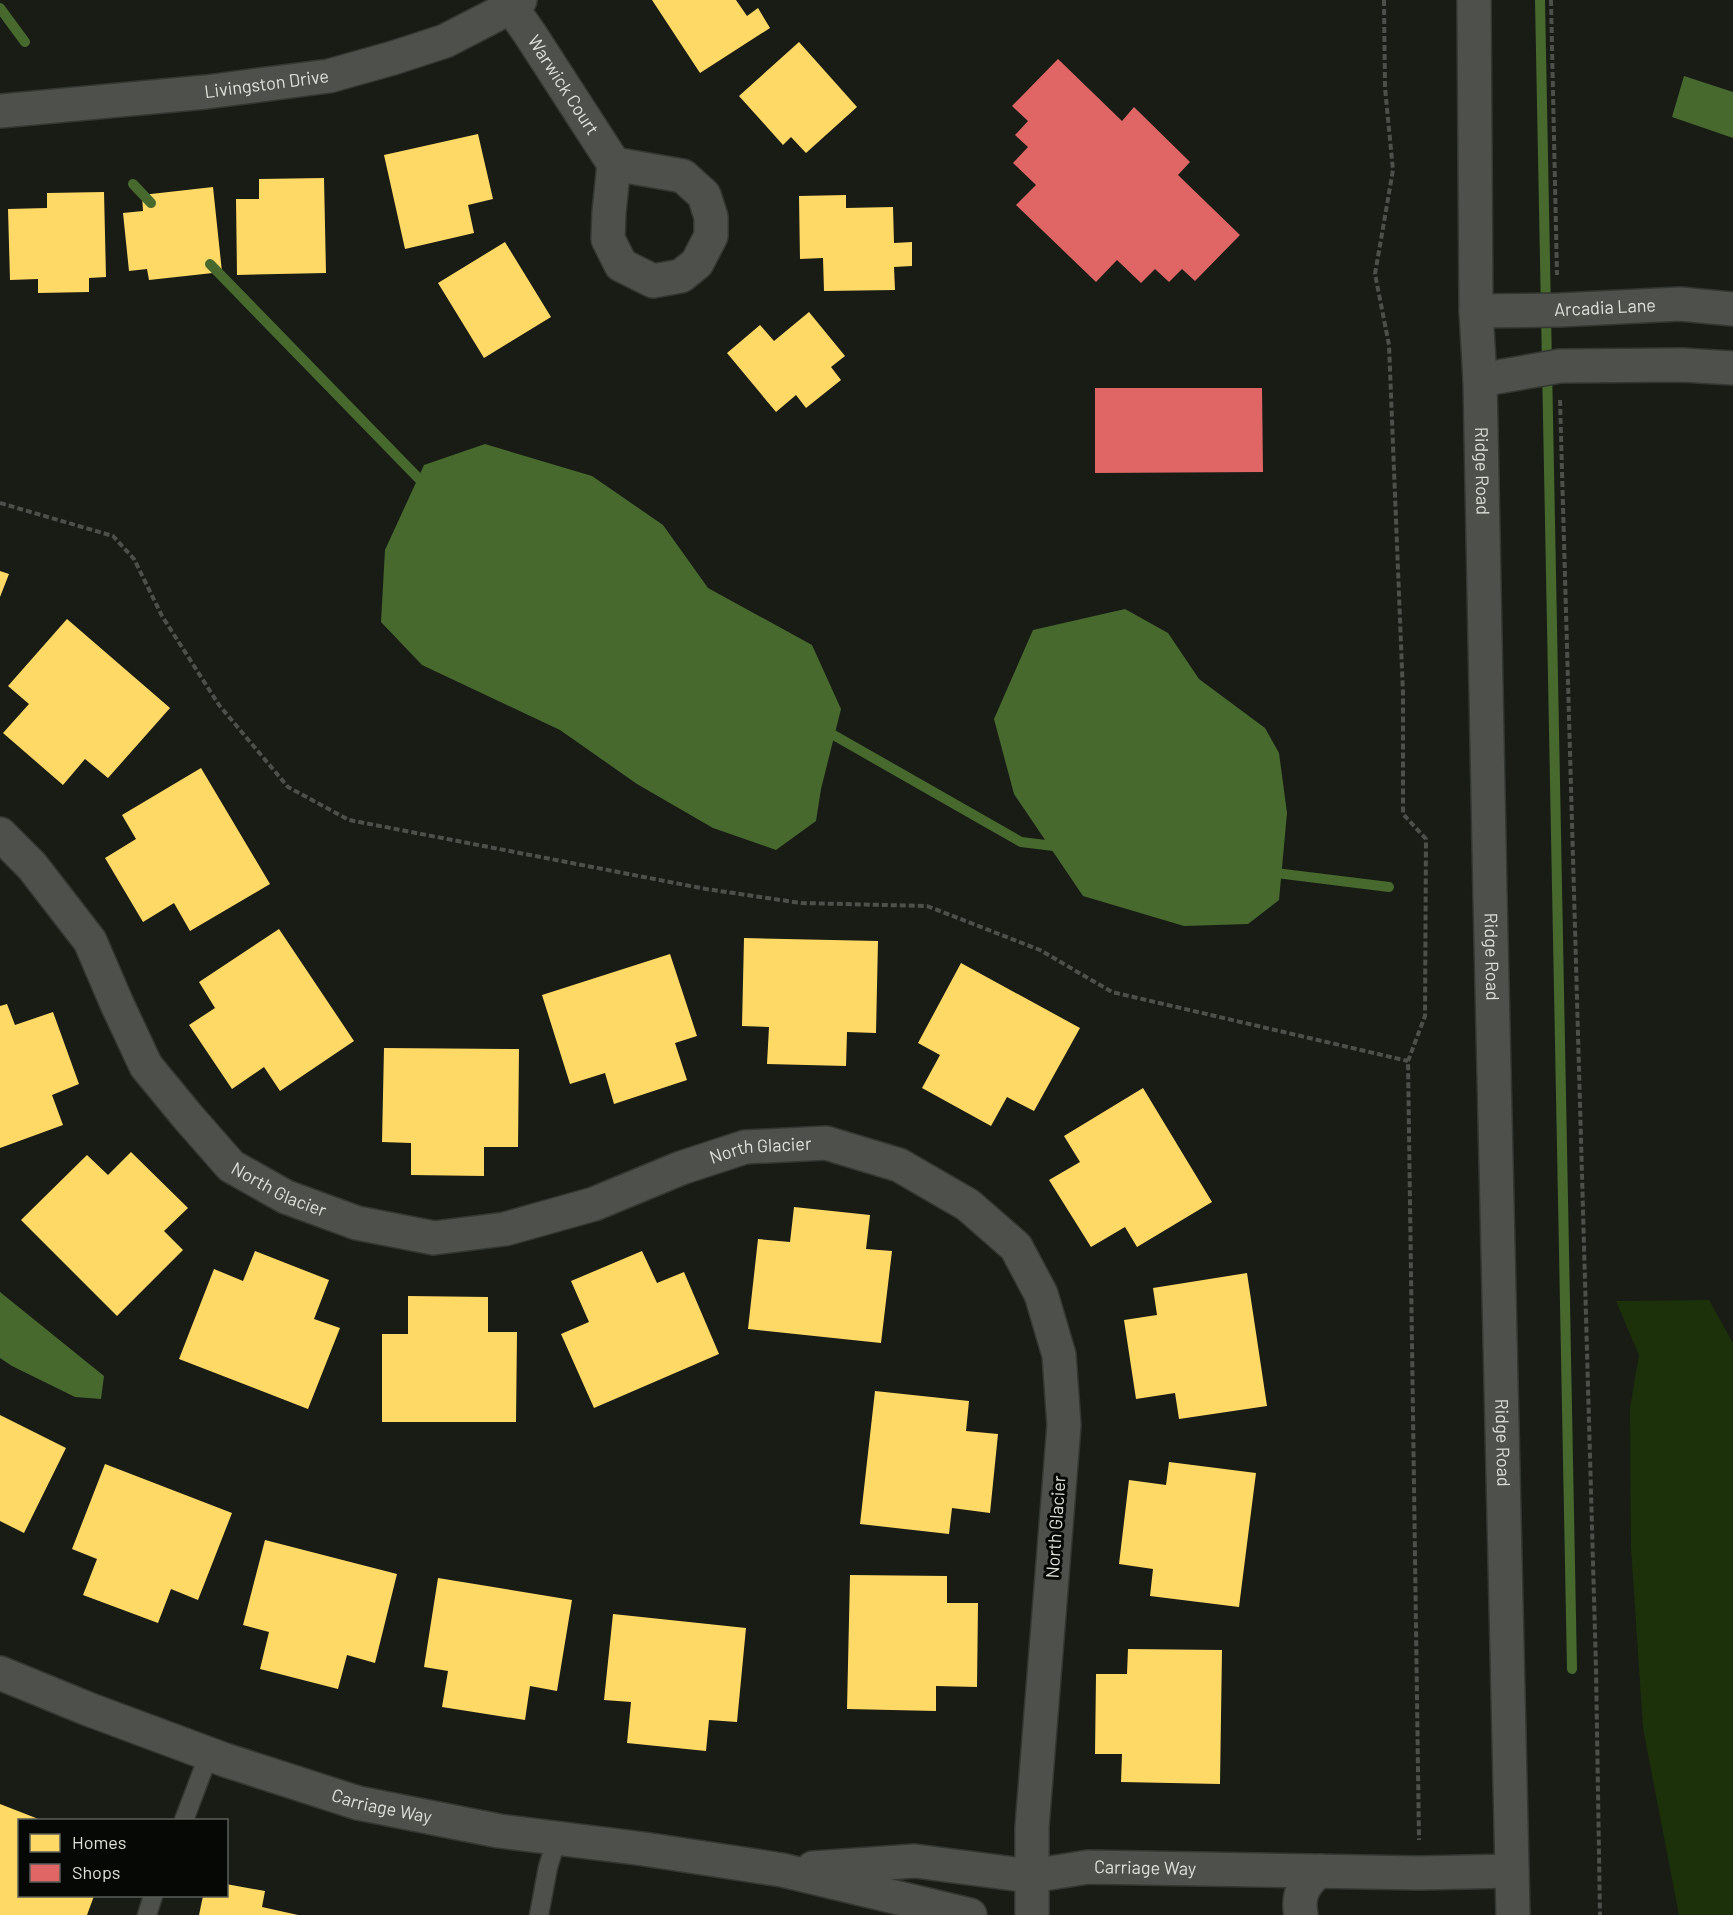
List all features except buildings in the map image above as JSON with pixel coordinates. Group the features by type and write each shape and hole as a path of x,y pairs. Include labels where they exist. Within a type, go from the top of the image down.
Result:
{"street":[{"name":"Ridge Road","path":"1474,0 1476,311 1480,380 1490,931 1513,1915"},
{"name":"Livingston Drive","path":"0,111 206,92 329,76 445,41 515,4"},
{"name":"Warwick Court","path":"515,4 530,34 614,164"},
{"name":"Arcadia Lane","path":"1476,311 1560,310 1680,304 1733,309"},
{"path":"1480,380 1560,366 1682,365 1733,368"},
{"name":"North Glacier","path":"0,834 32,866 90,941 146,1066 231,1166 286,1197 357,1223 434,1238 506,1229 583,1207 681,1168 745,1147 825,1143 899,1165 968,1205 1016,1247 1041,1294 1059,1354 1064,1425 1032,1827 1032,1915"},
{"name":"Carriage Way","path":"0,1673 209,1754 358,1803 499,1831 782,1870 970,1915"},
{"name":"Carriage Way","path":"782,1870 915,1861 1031,1876 1088,1867 1419,1873 1512,1871"},
{"path":"1301,1915 1299,1907 1302,1889 1309,1878 1320,1871"}],"lane":[{"path":"185,1819 209,1754"},
{"path":"539,1915 548,1867 557,1838"},
{"path":"147,1915 153,1897"}],"path":[{"path":"1384,0 1385,88 1393,170 1375,274 1389,345 1403,694 1403,814 1426,839 1425,1016 1408,1061 1419,1844"},
{"path":"1551,0 1556,266 1560,310"},
{"path":"1560,366 1596,1656 1600,1915"},
{"path":"0,503 113,536 134,559 162,616 219,705 288,787 349,820 706,889 801,903 927,906 1040,950 1112,992 1408,1061"}],"shaded area":[{"path":"1684,76 1733,92 1733,138 1672,117"},
{"path":"485,444 592,476 663,525 708,588 812,645 841,709 821,789 816,821 776,850 713,828 637,784 560,730 422,665 381,622 385,550 424,465"},
{"path":"1125,609 1168,633 1199,679 1265,728 1279,753 1287,813 1279,900 1248,924 1184,926 1083,896 1014,794 994,719 1033,630"},
{"path":"0,1292 104,1376 101,1399 75,1397 0,1358"},
{"path":"1709,1300 1733,1343 1733,1915 1679,1915 1643,1728 1631,1548 1630,1408 1639,1355 1616,1301"}],"waterway":[{"path":"1540,0 1572,1669"},
{"path":"0,8 25,42"},
{"path":"133,184 151,203"},
{"path":"210,264 427,487"},
{"path":"823,729 1021,842 1062,847"},
{"path":"1268,872 1389,887"}]}
